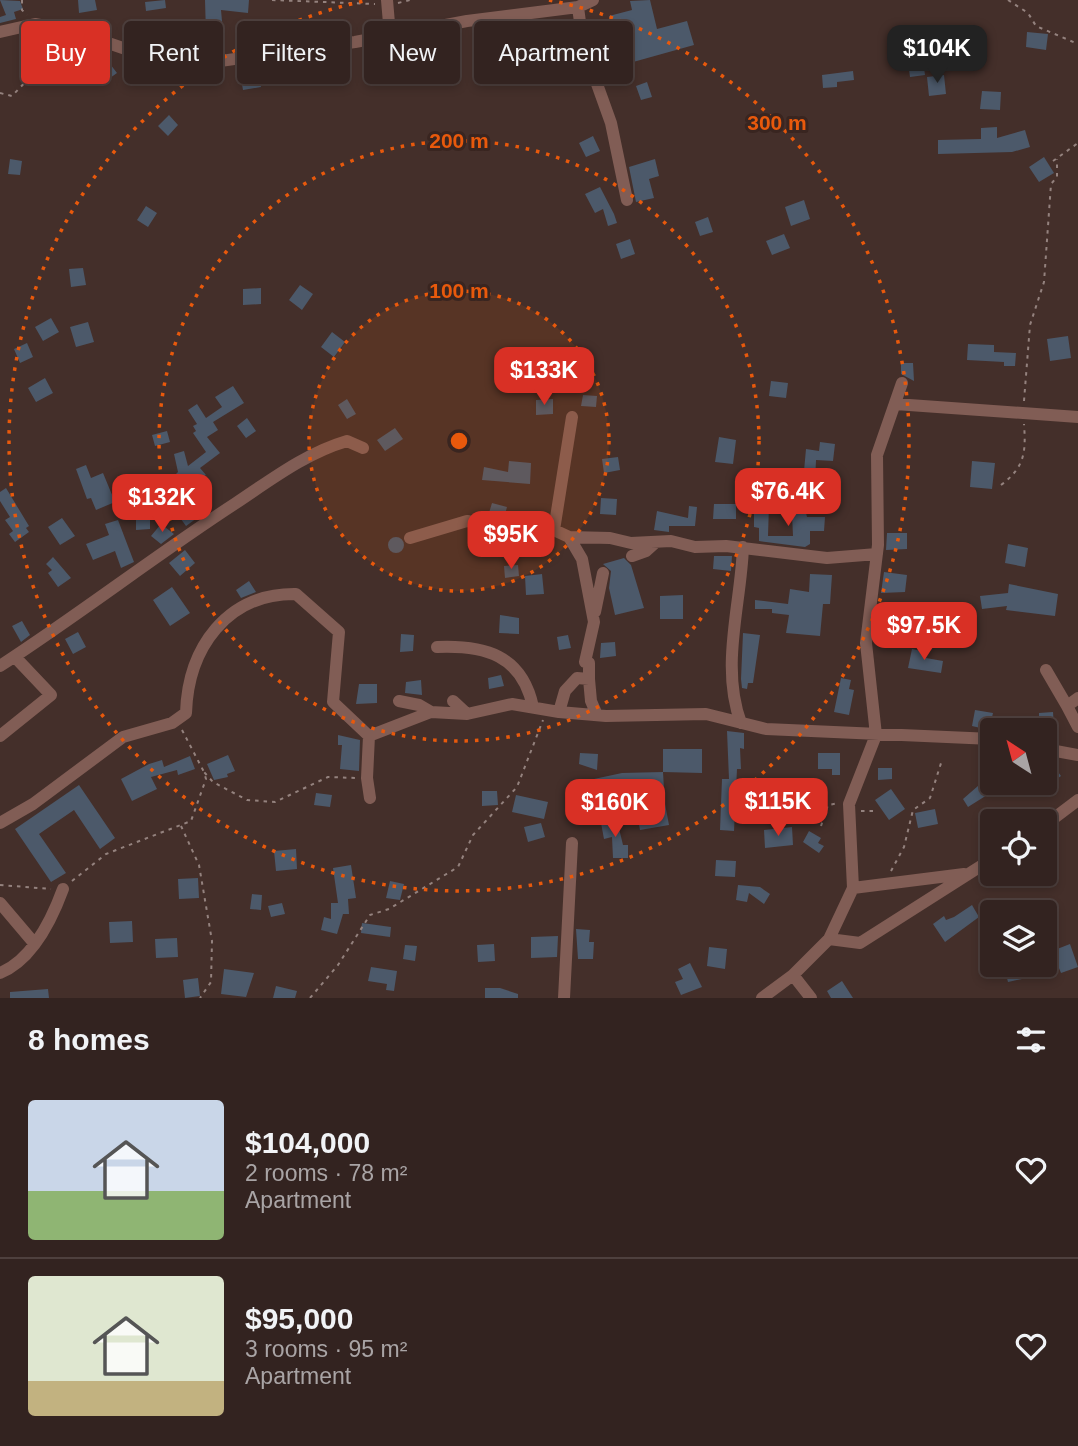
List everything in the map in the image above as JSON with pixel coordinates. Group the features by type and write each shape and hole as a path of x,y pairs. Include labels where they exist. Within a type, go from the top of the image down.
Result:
{"street":[{"path":"460,22 578,7 593,0"},
{"path":"387,2 389,21"},
{"path":"578,7 583,45 611,123 627,200"},
{"path":"0,32 21,27"},
{"path":"110,44 152,58 192,65 364,39"},
{"path":"762,998 793,975 830,939 853,888 849,804 876,735 866,643 877,554 877,455 902,383"},
{"path":"895,404 1078,417"},
{"path":"554,530 572,416"},
{"path":"0,666 74,618 184,537 318,449 347,440 363,448"},
{"path":"410,538 467,521 503,527 554,530 569,537 743,547 837,559 877,554"},
{"path":"569,537 582,559 593,616"},
{"path":"632,556 646,551 656,542"},
{"path":"741,723 735,706 732,657 742,582 743,547"},
{"path":"597,715 591,701 590,663 584,662 593,616 601,594 603,573"},
{"path":"0,823 33,804 122,737 176,720 186,713 192,667 218,624 242,606 271,594 296,594 339,632 333,702 369,736 367,778 370,797"},
{"path":"437,647 475,647 508,661 546,709"},
{"path":"0,736 51,695 15,657"},
{"path":"1046,670 1078,727"},
{"path":"546,709 577,678 589,679"},
{"path":"1067,706 1078,698"},
{"path":"399,701 419,705 431,712"},
{"path":"453,701 467,714"},
{"path":"369,736 431,712 467,714 512,704 597,715 706,714 766,729 980,739"},
{"path":"1057,751 1078,755"},
{"path":"1057,816 1078,800"},
{"path":"564,998 572,843"},
{"path":"830,939 860,943 980,867"},
{"path":"853,888 970,873"},
{"path":"0,973 16,963 34,943 53,916 63,889"},
{"path":"0,903 34,943"},
{"path":"793,975 811,998"}],"path":[{"path":"22,0 22,10 33,21"},
{"path":"272,0 283,3 410,0"},
{"path":"1008,0 1028,13 1036,26 1078,44"},
{"path":"0,93 12,96 24,84"},
{"path":"1053,161 1078,143"},
{"path":"1001,485 1022,465 1026,450 1023,415 1030,324 1044,282 1051,184 1057,177 1057,159"},
{"path":"310,998 338,965 369,915 389,909 458,867 473,835 517,786 533,751 546,709"},
{"path":"0,885 63,889 106,854 191,821 206,779 176,720"},
{"path":"883,884 904,848 913,810 930,798 942,760"},
{"path":"204,772 214,782 247,800 275,802 328,777 367,778"},
{"path":"181,826 199,865 212,941 211,982 200,998"}],"building":[{"path":"0,0 20,1 23,9 14,12 16,19 0,23 0,17 6,15"},
{"path":"78,0 95,0 97,10 79,13"},
{"path":"165,0 166,8 146,11 145,2"},
{"path":"205,0 249,0 248,13 221,10 222,21 206,21"},
{"path":"650,0 657,29 687,21 694,45 633,62 633,21 610,21 609,16 632,10 630,1"},
{"path":"1027,32 1048,34 1046,50 1026,47"},
{"path":"922,53 925,75 910,77 907,55"},
{"path":"110,64 117,73 110,78"},
{"path":"853,71 854,80 837,82 837,87 823,88 822,75"},
{"path":"944,75 946,94 929,96 927,77"},
{"path":"647,82 652,97 641,100 636,86"},
{"path":"242,84 260,84 261,87 243,90"},
{"path":"982,91 1001,92 1000,110 980,109"},
{"path":"169,115 178,125 168,136 158,126"},
{"path":"997,127 997,138 1025,130 1030,147 1012,152 938,154 938,140 981,139 981,128"},
{"path":"593,136 600,151 586,157 579,143"},
{"path":"1044,157 1054,173 1039,182 1029,167"},
{"path":"10,159 22,161 20,175 8,174"},
{"path":"655,159 659,176 649,179 654,198 636,202 629,167"},
{"path":"600,187 617,223 608,226 603,209 595,213 585,194"},
{"path":"804,200 810,219 791,226 785,207"},
{"path":"146,206 157,213 148,227 137,220"},
{"path":"708,217 713,232 700,236 695,222"},
{"path":"784,234 790,248 772,255 766,241"},
{"path":"630,239 635,254 621,259 616,244"},
{"path":"83,268 86,285 71,287 69,269"},
{"path":"300,285 313,294 302,310 289,300"},
{"path":"261,288 261,304 243,305 243,289"},
{"path":"51,318 59,332 43,341 35,327"},
{"path":"88,322 94,342 76,347 70,327"},
{"path":"332,332 345,342 334,357 321,347"},
{"path":"1068,336 1071,358 1050,361 1047,339"},
{"path":"27,343 33,357 20,363 14,349"},
{"path":"968,344 994,345 994,352 1016,353 1015,366 1004,366 1004,362 967,360"},
{"path":"901,363 913,363 914,381 901,374"},
{"path":"45,378 53,393 36,402 28,388"},
{"path":"771,381 788,383 786,398 769,396"},
{"path":"233,386 244,403 213,422 218,430 207,437 220,453 200,468 206,475 186,489 176,474 178,472 174,454 184,451 188,466 206,452 193,433 196,431 193,426 197,424 188,410 197,404 206,418 222,407 215,397"},
{"path":"583,395 597,396 596,407 581,406"},
{"path":"347,399 356,414 347,419 338,405"},
{"path":"553,399 553,414 536,415 536,400"},
{"path":"247,418 256,431 246,438 237,426"},
{"path":"395,428 403,439 385,451 377,440"},
{"path":"167,431 170,442 155,446 152,435"},
{"path":"719,437 736,440 733,464 715,462"},
{"path":"820,442 835,444 833,461 816,460 815,483 803,482 806,449 819,451"},
{"path":"618,457 620,470 604,473 602,459"},
{"path":"509,461 531,463 530,484 482,480 484,467 508,472"},
{"path":"972,461 995,463 992,489 970,487"},
{"path":"86,465 91,478 103,473 115,502 96,510 91,498 87,499 76,469"},
{"path":"6,488 29,526 26,528 29,532 15,542 9,534 13,531 5,520 10,517 0,501 0,492"},
{"path":"601,498 617,499 616,515 600,514"},
{"path":"492,503 507,507 504,518 488,516"},
{"path":"714,504 736,504 736,519 713,519"},
{"path":"754,505 769,505 768,536 793,536 792,514 806,513 807,517 825,517 824,531 810,531 810,544 805,547 759,541 759,528 754,527"},
{"path":"689,506 697,507 695,526 669,526 669,532 654,530 657,511 688,518"},
{"path":"189,507 197,518 186,526 178,515"},
{"path":"150,514 150,529 136,530 136,515"},
{"path":"62,518 75,536 60,545 48,527"},
{"path":"118,520 134,562 121,568 115,551 93,560 86,544 109,535 105,524"},
{"path":"161,524 174,534 161,544 151,536"},
{"path":"887,533 907,533 907,549 886,550"},
{"path":"393,537 399,537 404,545 402,551 393,553 388,548 388,542"},
{"path":"1008,544 1028,548 1025,567 1005,563"},
{"path":"185,550 195,563 180,576 169,563"},
{"path":"714,556 732,556 731,571 713,569"},
{"path":"53,557 71,578 58,587 48,573 52,570 46,564"},
{"path":"624,558 631,565 644,608 615,615 609,588 611,571 603,564"},
{"path":"518,565 519,576 505,578 504,566"},
{"path":"884,572 907,575 905,592 881,593"},
{"path":"542,574 544,594 526,595 525,576"},
{"path":"810,574 832,575 830,604 823,604 820,636 786,633 789,615 772,613 772,609 755,609 755,600 788,604 790,589 809,592"},
{"path":"249,581 256,592 241,598 236,590"},
{"path":"1009,584 1058,594 1055,616 1006,610 1007,606 982,609 980,596 1008,593"},
{"path":"172,587 190,613 170,626 153,600"},
{"path":"683,595 683,619 660,619 660,596"},
{"path":"500,615 519,618 519,634 499,633"},
{"path":"22,621 30,635 21,642 12,626"},
{"path":"78,632 86,647 73,654 65,639"},
{"path":"743,633 760,635 753,683 748,683 747,689 742,688 741,679"},
{"path":"401,634 414,635 413,651 400,652"},
{"path":"568,635 571,648 559,650 557,637"},
{"path":"615,642 616,656 600,658 601,643"},
{"path":"912,649 927,652 926,658 943,661 941,673 908,668"},
{"path":"501,675 504,686 489,689 488,678"},
{"path":"841,678 851,680 849,689 854,690 849,715 834,712"},
{"path":"421,680 422,695 405,693 406,682"},
{"path":"359,684 377,684 377,703 356,704"},
{"path":"975,710 993,713 992,718 980,718 980,728 972,726"},
{"path":"1053,712 1053,718 1039,718 1039,713"},
{"path":"727,731 744,733 744,749 740,748 741,769 737,769 734,831 720,830 722,779 729,779"},
{"path":"338,735 360,740 359,771 340,769 342,745 338,745"},
{"path":"663,749 702,749 702,773 663,772"},
{"path":"580,753 598,754 597,770 579,764"},
{"path":"818,753 840,753 840,775 832,775 832,769 818,769"},
{"path":"228,755 235,771 227,774 228,777 214,780 207,764"},
{"path":"190,756 195,769 178,775 177,770 151,777 157,789 132,801 121,779 149,764 162,760 164,767"},
{"path":"878,768 892,768 892,779 878,780"},
{"path":"663,772 664,789 599,796 594,779 622,773"},
{"path":"980,784 980,795 987,795 968,807 963,799"},
{"path":"79,785 115,838 100,849 74,810 39,834 66,873 51,882 15,829"},
{"path":"891,789 905,809 889,820 875,800"},
{"path":"482,791 497,791 498,805 482,806"},
{"path":"316,793 332,795 330,807 314,805"},
{"path":"516,795 548,802 544,819 512,812"},
{"path":"665,804 669,825 640,830 636,809"},
{"path":"935,809 938,824 918,828 915,813"},
{"path":"617,820 623,845 628,845 628,858 613,858 612,837 604,839 601,823"},
{"path":"541,823 545,837 528,842 524,827"},
{"path":"792,827 793,845 765,848 764,830"},
{"path":"809,831 821,838 818,843 824,846 819,853 803,842"},
{"path":"296,849 297,869 276,871 274,851"},
{"path":"716,860 736,861 735,877 715,876"},
{"path":"351,865 356,898 348,899 349,914 343,914 337,934 321,930 324,917 331,919 331,903 338,903 333,868"},
{"path":"198,878 199,898 179,899 178,879"},
{"path":"390,881 404,884 400,900 386,898"},
{"path":"738,885 760,887 770,894 764,904 749,893 747,902 736,900"},
{"path":"252,894 262,895 261,910 250,909"},
{"path":"282,903 285,914 271,917 268,906"},
{"path":"972,905 979,917 945,942 933,924 944,916 946,920 954,917"},
{"path":"132,921 133,942 110,943 109,922"},
{"path":"362,923 391,927 390,937 361,933"},
{"path":"576,929 590,930 589,942 594,942 593,959 578,959"},
{"path":"558,936 557,957 531,958 531,937"},
{"path":"177,938 178,957 156,958 155,939"},
{"path":"494,944 495,961 478,962 477,945"},
{"path":"1070,944 1078,967 1061,973 1057,963 1057,949"},
{"path":"405,945 417,946 415,961 403,959"},
{"path":"709,947 727,949 725,969 707,966"},
{"path":"690,963 702,987 681,995 675,982 683,979 678,969"},
{"path":"371,967 397,971 394,991 386,990 387,984 368,981"},
{"path":"224,969 254,973 246,997 221,994"},
{"path":"1007,977 1022,977 1022,979 1008,982"},
{"path":"198,978 200,996 185,998 183,980"},
{"path":"842,981 853,998 831,998 827,991"},
{"path":"276,986 297,991 295,998 273,998"},
{"path":"485,988 500,988 518,994 518,998 485,998"},
{"path":"48,989 49,998 10,998 10,992"}]}
